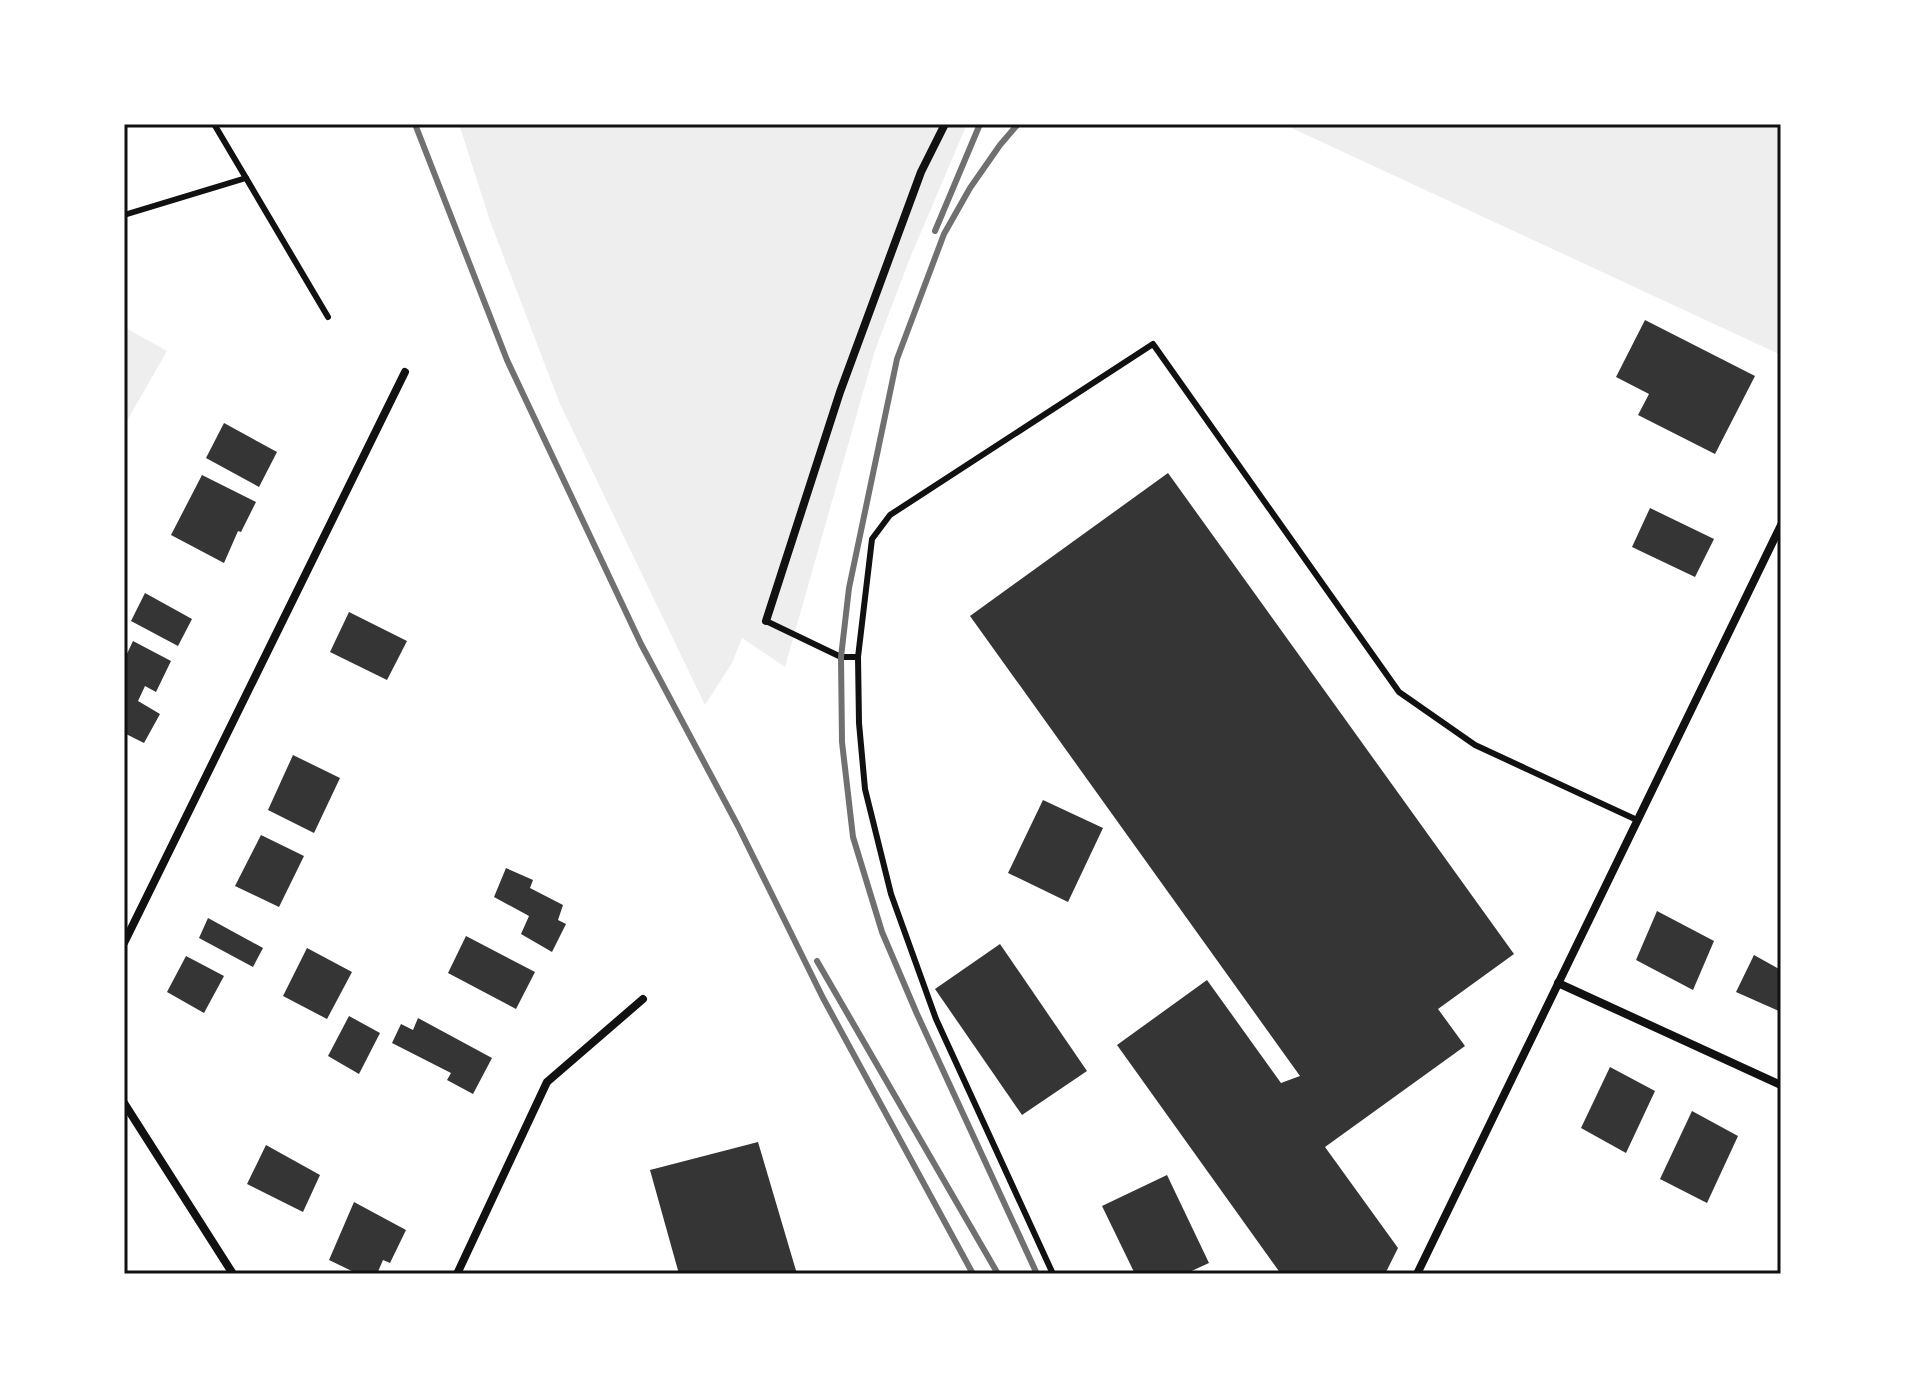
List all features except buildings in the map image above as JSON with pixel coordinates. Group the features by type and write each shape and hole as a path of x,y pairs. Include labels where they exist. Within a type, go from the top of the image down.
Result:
{"street":[{"path":"766,621 840,392 921,172 945,124"},
{"path":"124,943 405,372"},
{"path":"1417,1274 1781,525"},
{"path":"1558,983 1781,1085"},
{"path":"457,1274 547,1082 643,999"},
{"path":"124,1103 233,1274"}],"lane":[{"path":"214,124 328,317"},
{"path":"124,215 246,178"},
{"path":"1053,1274 936,1019 891,894 865,789 859,723 858,657 872,539 890,515 1153,344 1399,692 1475,745 1637,820"},
{"path":"766,621 841,657 858,657"}],"shaded area":[{"path":"459,124 967,124 875,350 785,667 742,638 732,663 705,705 560,404 490,221"},
{"path":"1283,124 1781,124 1781,355"},
{"path":"124,327 167,351 124,426"}],"railway":[{"path":"415,124 507,360 641,644 738,826 823,998 973,1274"},
{"path":"935,231 980,124"},
{"path":"1018,124 970,188 944,234 897,359 849,588 841,657 842,742 853,837 882,932 1037,1274"},
{"path":"817,961 998,1274"}]}
